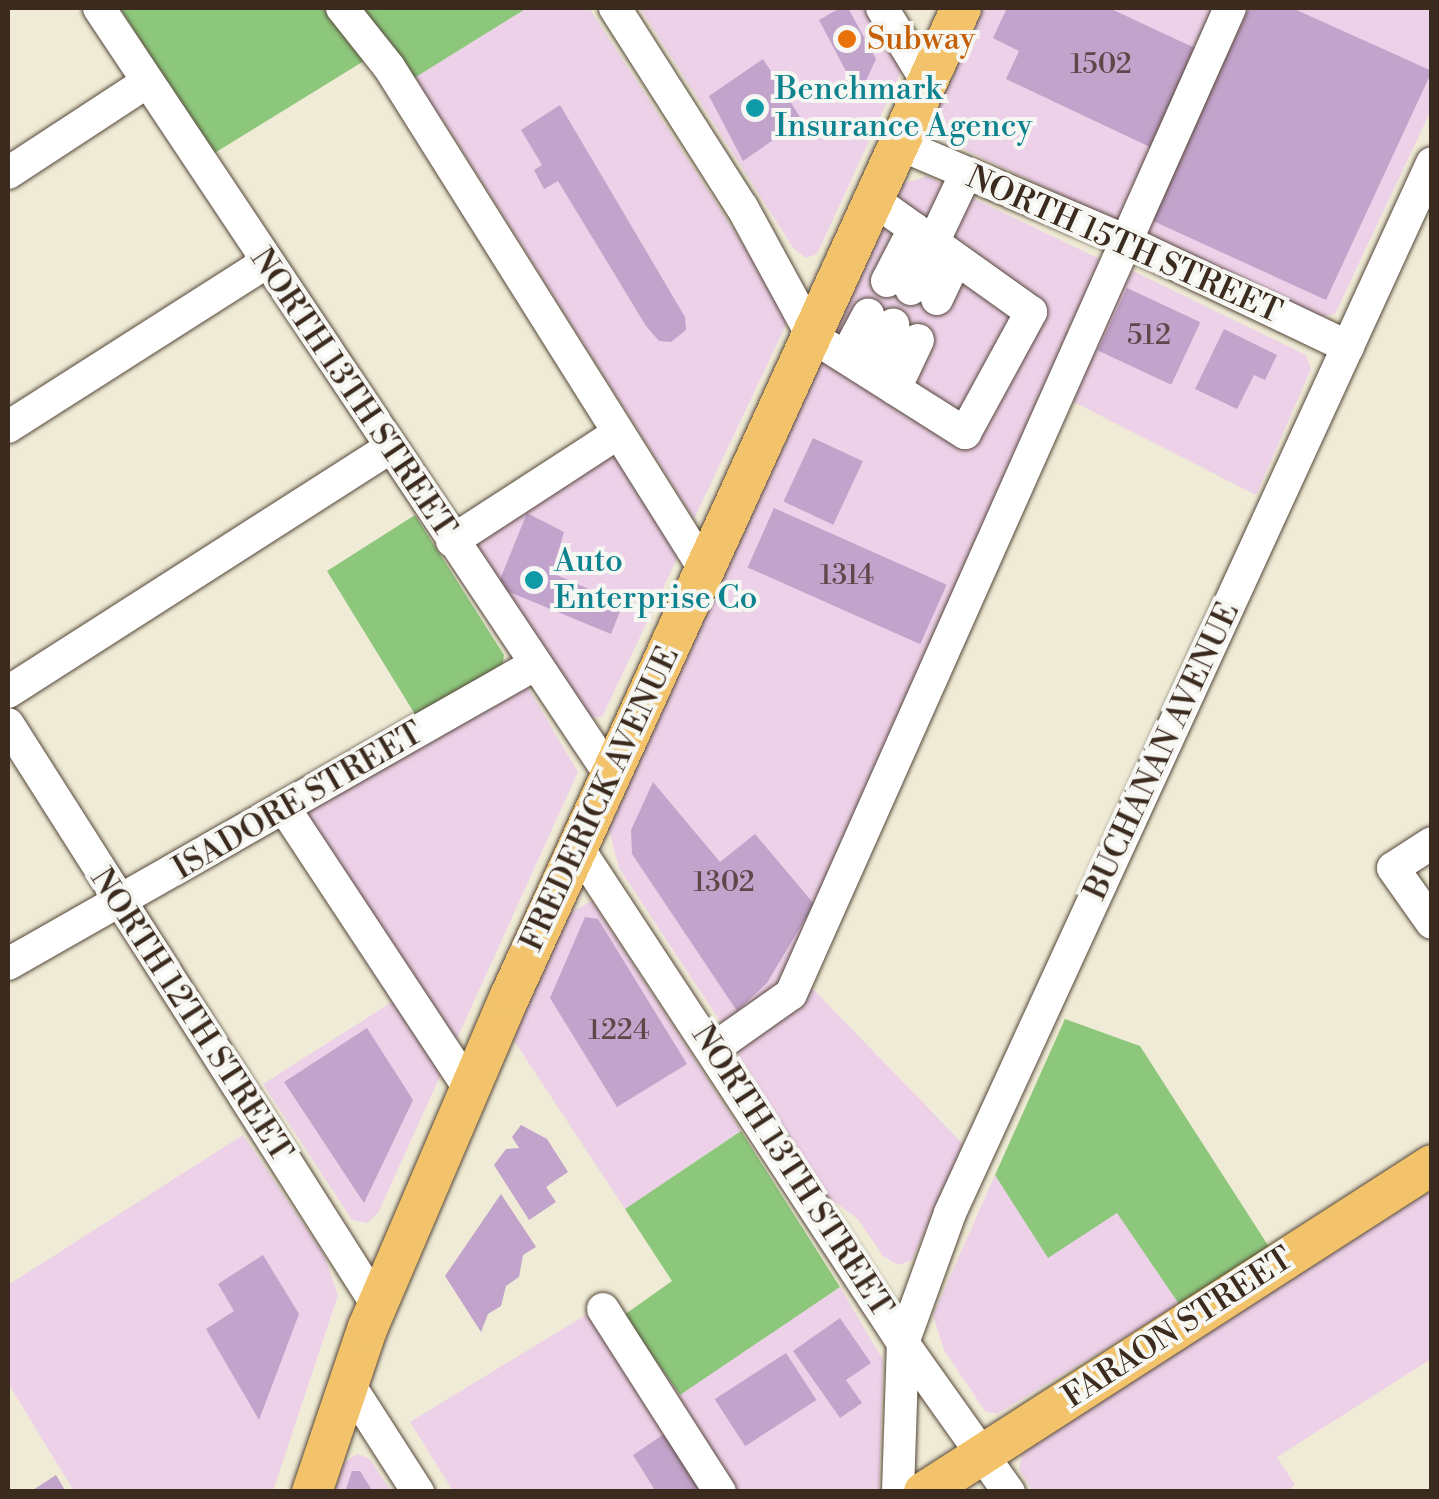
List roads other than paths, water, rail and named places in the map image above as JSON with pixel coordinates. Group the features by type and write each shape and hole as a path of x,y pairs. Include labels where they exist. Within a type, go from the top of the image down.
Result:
{"main road":[{"name":"FREDERICK AVENUE","path":"312,1492 377,1306 705,570 856,363 874,200 961,8"},
{"name":"FARAON STREET","path":"924,1492 1432,1165"}],"street":[{"name":"NORTH 13TH STREET","path":"100,8 265,263 611,776"},
{"path":"342,8 389,67 705,570"},
{"path":"616,8 742,207 856,363 965,433 1031,312 874,200"},
{"path":"882,8 928,83"},
{"path":"713,1049 792,994 1230,8"},
{"path":"8,173 147,82"},
{"name":"NORTH 15TH STREET","path":"899,144 1126,241 1348,347"},
{"path":"935,244 912,290 966,173"},
{"name":"BUCHANAN AVENUE","path":"898,1492 903,1343 950,1213 1429,174"},
{"path":"8,427 265,263"},
{"path":"856,363 893,327 856,363"},
{"path":"452,541 617,434"},
{"path":"8,692 391,447"},
{"name":"ISADORE STREET","path":"8,964 120,904 534,665"},
{"name":"NORTH 12TH STREET","path":"8,724 377,1306"},
{"path":"285,810 470,1090"},
{"path":"1432,844 1393,868 1432,923"},
{"name":"NORTH 13TH STREET","path":"578,848 903,1343 1009,1492"},
{"path":"603,1309 720,1492"},
{"path":"348,1383 418,1492"}],"place":[{"name":"Subway","path":"847,39"},
{"name":"Benchmark Insurance Agency","path":"755,108"},
{"name":"Auto Enterprise Co","path":"534,580"}]}
